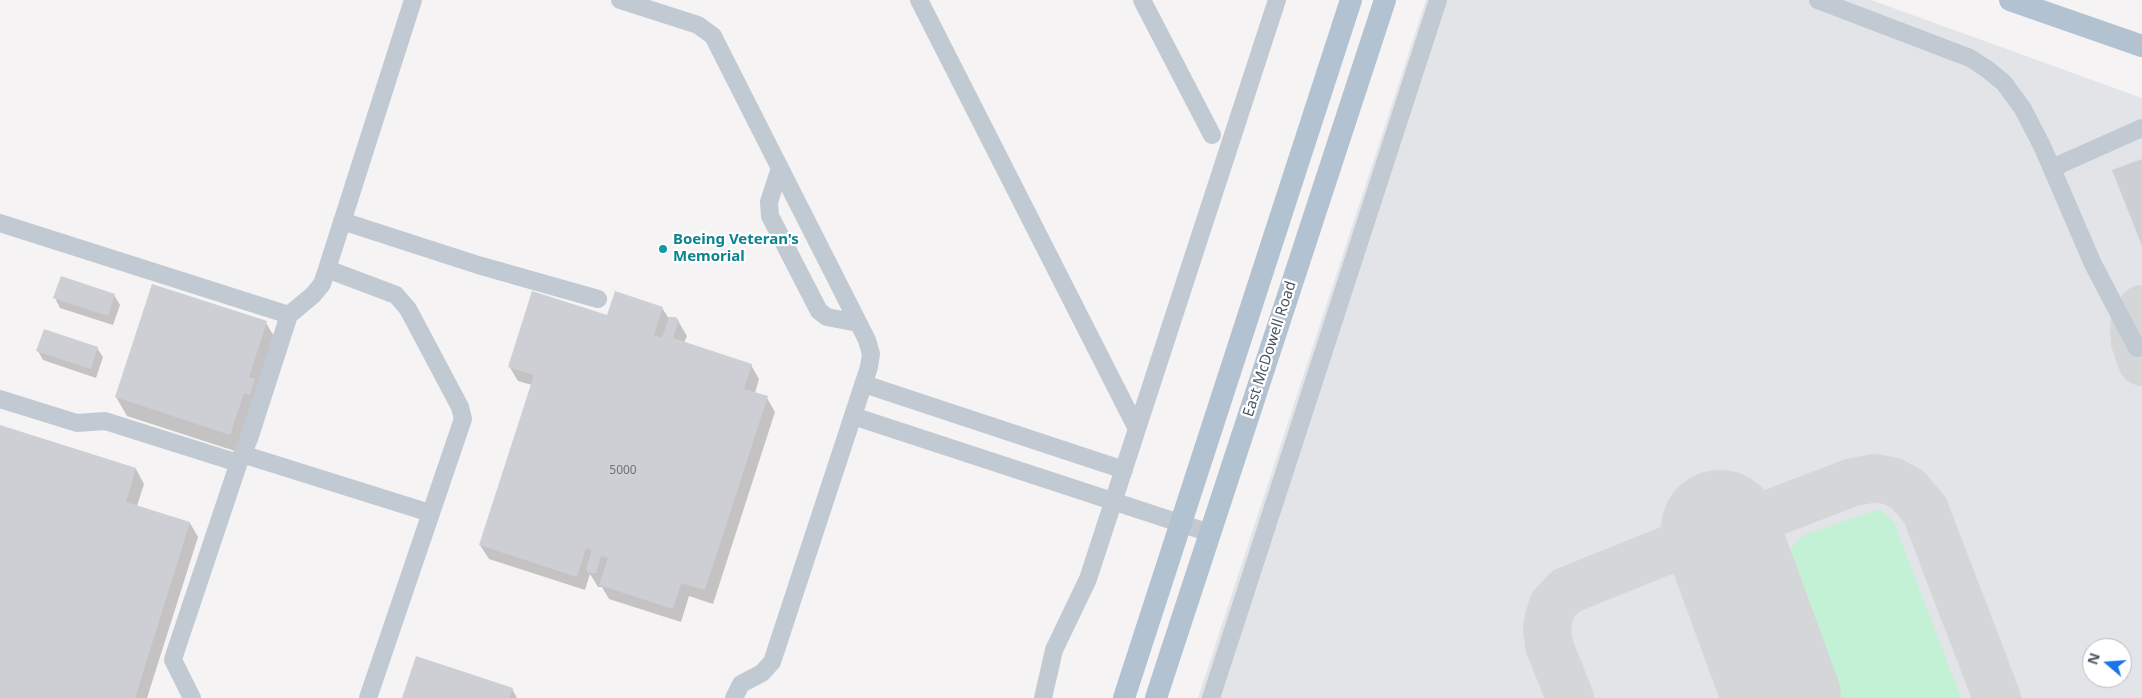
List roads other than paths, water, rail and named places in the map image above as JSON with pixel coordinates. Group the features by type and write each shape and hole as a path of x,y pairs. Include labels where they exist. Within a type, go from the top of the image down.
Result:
{"main road":[{"name":"East McDowell Road","path":"1124,698 1351,0"},
{"name":"East McDowell Road","path":"1156,698 1385,0"},
{"path":"2010,0 2142,46"}],"lane":[{"path":"192,698 173,660 240,459 249,439 288,315 313,295 322,284 414,0"},
{"path":"620,0 698,25 709,32 719,48 867,340 871,354 864,384 772,662 762,673 741,684 734,698"},
{"path":"919,0 1137,429"},
{"path":"1142,0 1212,135"},
{"path":"1043,698 1054,650 1084,589 1277,0"},
{"path":"1211,698 1438,0"},
{"path":"1818,0 1970,58 2004,83 2024,108 2093,264 2137,348"},
{"path":"2052,168 2142,128"},
{"path":"780,168 768,207 770,216 782,241 818,311 827,317 858,323"},
{"path":"342,221 478,265 598,299"},
{"path":"0,223 288,315"},
{"path":"327,269 396,295 408,309 460,407 463,419 368,698"},
{"path":"864,384 1124,470"},
{"path":"0,399 77,423 105,421 430,513"},
{"path":"853,416 1210,534"}],"place":[{"name":"Boeing Veteran's Memorial","path":"663,249"}]}
